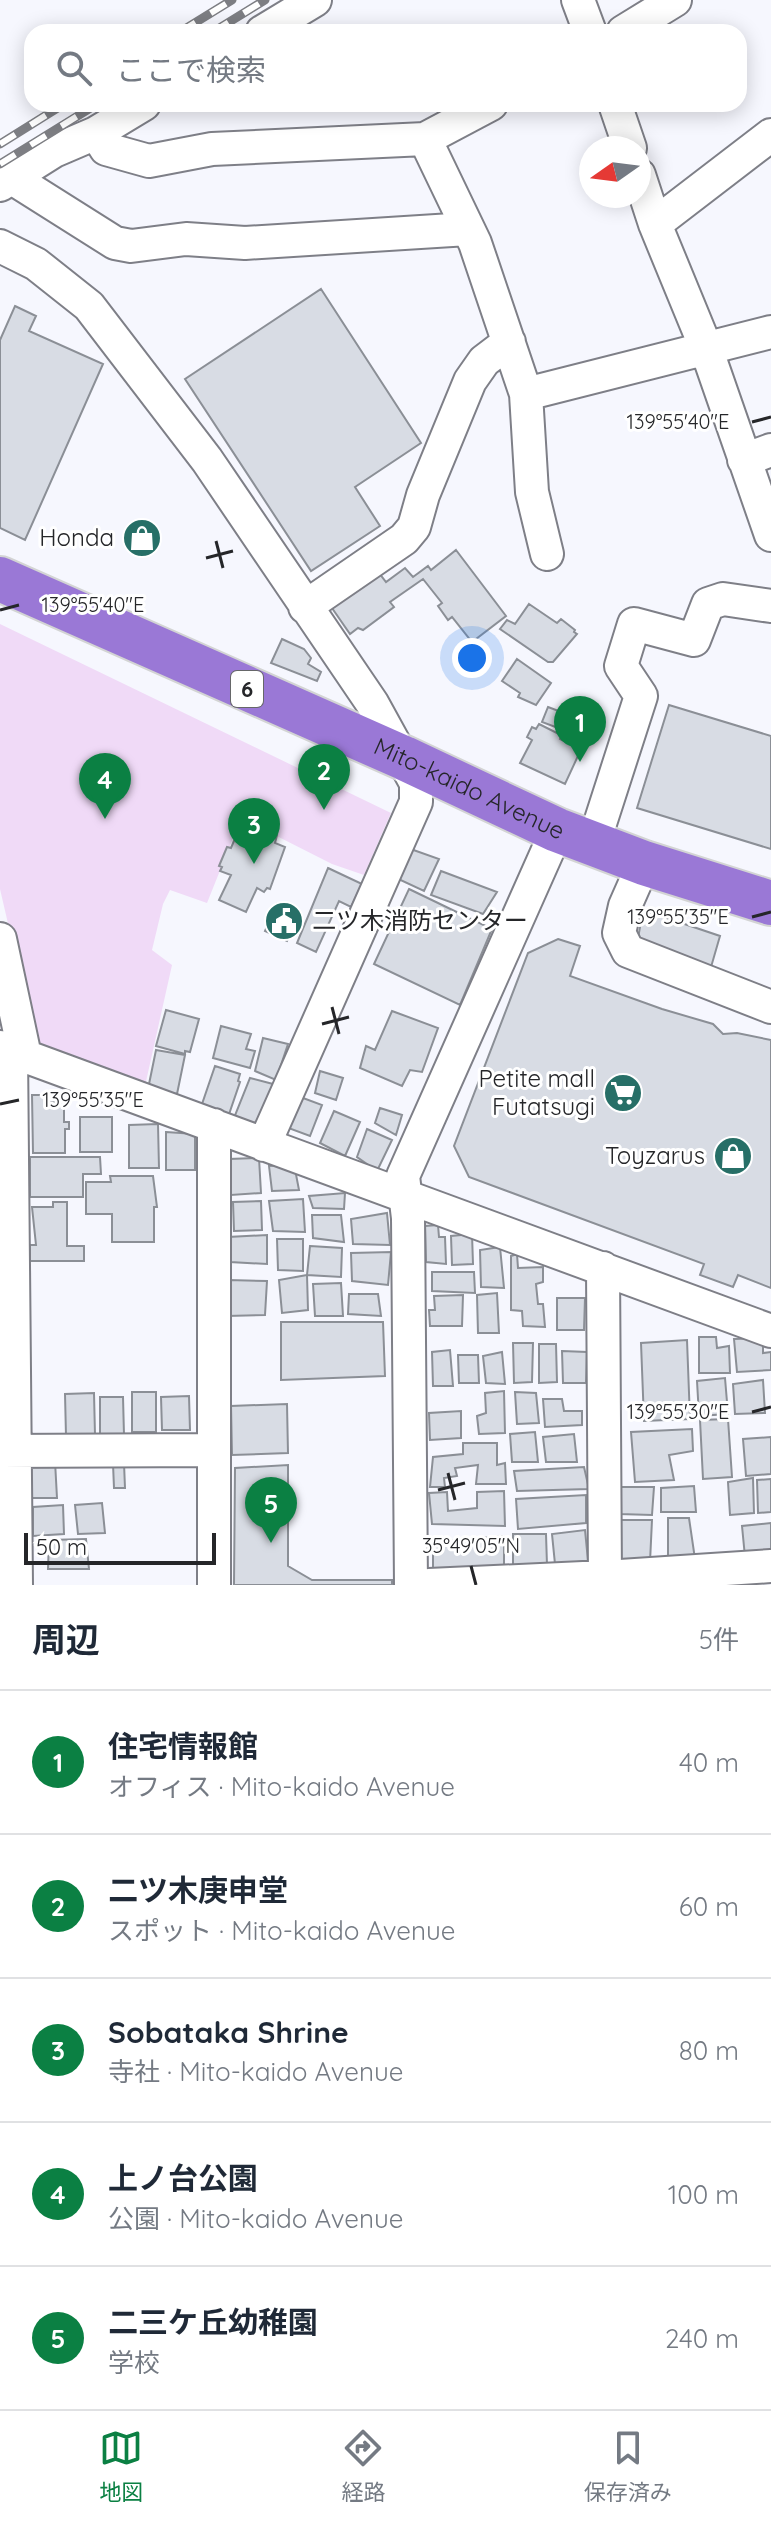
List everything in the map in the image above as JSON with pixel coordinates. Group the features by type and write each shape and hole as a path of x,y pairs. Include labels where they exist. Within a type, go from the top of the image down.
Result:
{"highway":[{"name":"Mito-kaido Avenue","path":"0,579 575,837 644,863 771,903"}],"street":[{"path":"275,24 315,0"},
{"path":"578,0 587,24"},
{"path":"636,24 675,0"},
{"path":"131,112 96,133 54,151 6,182 115,243 131,246 186,239 245,243 468,229"},
{"path":"96,133 106,149 149,161 212,149 425,139 476,112"},
{"path":"618,112 626,136"},
{"path":"655,224 771,135"},
{"path":"425,139 468,229 526,394 532,492 547,554"},
{"path":"650,208 706,348 757,455 771,535"},
{"path":"0,246 36,264 89,306 207,460 372,703 416,783 416,802 264,1145"},
{"path":"526,394 771,332"},
{"path":"305,607 404,539 414,527 423,495 470,381 484,361 509,342"},
{"path":"411,1585 408,1218 403,1176 575,837 641,696 621,666 634,624 694,640 708,604 723,599 771,606"},
{"path":"591,668 631,681"},
{"path":"644,863 625,906 619,933 628,951 771,1007"},
{"path":"0,939 12,1051 6,1212 8,1451 16,1585"},
{"path":"12,1051 771,1331"},
{"path":"214,1125 214,1585"},
{"path":"603,1268 605,1577"},
{"path":"8,1451 213,1450"},
{"path":"429,1585 771,1566"}],"shaded area":[{"path":"0,624 391,813 364,875 332,864 241,818 207,903 170,890 163,904 152,950 172,965 145,1086 43,1050 35,1040 0,889"}],"building":[{"path":"321,289 421,443 355,487 380,526 311,571 185,379"},
{"path":"15,306 36,316 29,331 103,364 25,540 0,528 0,340"},
{"path":"456,550 506,616 472,642 452,617 448,620 438,606 442,603 423,579 390,602 394,607 363,630 358,628 350,634 332,608 379,573 386,582 405,568 413,577 428,566 431,570"},
{"path":"529,604 557,623 561,619 577,634 553,662 548,662 500,629 507,620 515,624"},
{"path":"282,639 304,649 311,658 308,664 321,672 317,681 271,663"},
{"path":"517,659 551,683 536,705 518,697 520,693 502,681"},
{"path":"669,705 771,736 771,849 637,808"},
{"path":"548,707 572,716 566,731 542,722"},
{"path":"539,724 561,735 560,739 570,744 572,740 583,745 565,784 520,763 532,740 527,737 532,727 536,729"},
{"path":"253,825 277,835 275,843 285,847 270,889 264,892 257,888 246,912 219,900 231,875 220,871 222,867 219,866 239,829 249,833"},
{"path":"405,847 439,859 424,891 394,877"},
{"path":"328,868 362,884 351,907 339,901 316,952 297,943"},
{"path":"441,871 497,892 483,914 431,895"},
{"path":"409,889 492,929 460,1005 374,964"},
{"path":"277,904 299,914 287,941 265,931"},
{"path":"643,910 720,936 709,974 637,944"},
{"name":"Petite mall Futatsugi","path":"558,939 580,946 570,976 713,1024 723,1034 737,1033 771,1040 771,1288 738,1275 733,1287 700,1275 704,1264 469,1177 454,1146 528,953"},
{"path":"166,1010 199,1019 190,1052 185,1051 185,1054 156,1046"},
{"path":"392,1011 438,1028 422,1072 410,1070 402,1086 360,1068 366,1046 375,1050"},
{"path":"221,1026 251,1034 246,1049 255,1051 250,1068 213,1058"},
{"path":"263,1038 288,1044 276,1080 255,1071"},
{"path":"156,1050 185,1055 177,1094 148,1089"},
{"path":"215,1066 240,1074 227,1120 201,1107"},
{"path":"320,1071 343,1078 336,1100 315,1093"},
{"path":"250,1078 273,1084 257,1126 234,1118"},
{"path":"32,1095 49,1095 49,1102 64,1102 64,1122 69,1122 69,1129 65,1129 65,1153 33,1153"},
{"path":"295,1095 322,1105 310,1136 283,1126"},
{"path":"380,1108 402,1115 396,1135 375,1123"},
{"path":"334,1111 360,1122 345,1156 320,1143"},
{"path":"80,1117 112,1117 112,1152 80,1152"},
{"path":"158,1124 159,1168 129,1168 129,1125"},
{"path":"367,1129 392,1140 377,1171 357,1157"},
{"path":"166,1132 195,1134 195,1170 166,1170"},
{"path":"30,1157 100,1157 101,1174 83,1174 83,1197 30,1197"},
{"path":"259,1158 261,1193 231,1195 229,1159"},
{"path":"294,1164 299,1190 272,1191 269,1166"},
{"path":"110,1176 153,1176 157,1207 154,1207 154,1242 112,1242 112,1214 86,1214 86,1182 111,1182"},
{"path":"345,1193 344,1209 313,1208 309,1196"},
{"path":"303,1199 305,1232 273,1231 269,1201"},
{"path":"261,1201 262,1230 234,1231 233,1202"},
{"path":"53,1202 67,1202 67,1246 84,1246 84,1261 30,1261 30,1245 36,1245 32,1207 53,1207"},
{"path":"387,1213 390,1245 353,1244 351,1219"},
{"path":"312,1215 341,1215 344,1242 313,1238"},
{"path":"438,1225 439,1237 445,1237 446,1264 426,1262 425,1226"},
{"path":"472,1234 473,1264 452,1265 451,1236"},
{"path":"267,1235 267,1264 230,1262 228,1237"},
{"path":"277,1239 303,1239 303,1271 278,1270"},
{"path":"310,1246 342,1248 341,1277 307,1275"},
{"path":"500,1247 504,1288 481,1287 480,1250"},
{"path":"391,1252 388,1285 352,1281 351,1253"},
{"path":"517,1254 518,1268 543,1267 543,1282 536,1284 538,1304 543,1304 545,1327 523,1326 522,1311 511,1310 511,1256"},
{"path":"432,1272 474,1272 475,1293 432,1291"},
{"path":"307,1275 308,1310 282,1313 279,1280"},
{"path":"228,1280 267,1281 265,1315 227,1316"},
{"path":"341,1283 343,1316 315,1316 313,1284"},
{"path":"497,1293 499,1333 478,1333 477,1295"},
{"path":"349,1294 378,1294 381,1316 348,1314"},
{"path":"463,1295 462,1326 430,1326 429,1310 435,1310 434,1296"},
{"path":"557,1298 585,1298 584,1330 557,1330"},
{"path":"281,1322 383,1322 385,1376 281,1380"},
{"path":"699,1337 716,1337 717,1348 729,1346 730,1373 699,1373"},
{"path":"763,1338 763,1353 771,1352 771,1370 737,1372 734,1339"},
{"path":"687,1340 690,1419 644,1421 641,1343"},
{"path":"513,1343 533,1343 532,1382 514,1383"},
{"path":"539,1344 556,1344 557,1382 539,1383"},
{"path":"450,1350 453,1386 433,1386 432,1352"},
{"path":"562,1351 587,1352 586,1383 563,1383"},
{"path":"502,1352 505,1384 486,1383 483,1356"},
{"path":"458,1355 478,1355 479,1383 459,1383"},
{"path":"725,1378 728,1414 699,1416 697,1381"},
{"path":"763,1380 765,1413 735,1414 733,1384"},
{"path":"504,1391 505,1433 479,1434 477,1416 486,1413 485,1393"},
{"path":"132,1392 156,1392 156,1432 132,1432"},
{"path":"515,1392 536,1393 539,1423 517,1424"},
{"path":"94,1393 95,1435 66,1436 65,1394"},
{"path":"189,1396 190,1430 162,1430 161,1397"},
{"path":"100,1397 123,1397 124,1435 100,1436"},
{"path":"543,1399 562,1399 564,1411 582,1411 582,1425 545,1427"},
{"path":"287,1404 288,1453 232,1455 231,1406"},
{"path":"461,1411 461,1438 430,1440 429,1413"},
{"path":"728,1419 732,1477 703,1479 700,1420"},
{"path":"692,1429 693,1451 669,1455 674,1480 635,1482 631,1432"},
{"path":"535,1432 538,1462 512,1462 510,1434"},
{"path":"574,1434 577,1462 546,1462 543,1437"},
{"path":"771,1437 771,1474 746,1476 743,1439"},
{"path":"463,1443 497,1443 497,1465 505,1463 506,1484 476,1484 478,1465 455,1468 457,1476 444,1478 445,1487 430,1487 433,1457 463,1454"},
{"path":"55,1461 57,1498 30,1498 29,1462"},
{"path":"124,1463 125,1488 114,1488 113,1464"},
{"path":"288,1465 288,1566 312,1580 392,1580 392,1585 234,1585 235,1468"},
{"path":"584,1467 589,1489 517,1491 514,1471"},
{"path":"753,1478 754,1513 730,1515 728,1482"},
{"path":"771,1479 771,1512 758,1513 757,1480"},
{"path":"694,1486 696,1512 661,1512 661,1488"},
{"path":"618,1487 654,1487 652,1515 619,1514"},
{"path":"504,1491 505,1526 432,1524 429,1493 447,1492 448,1511 477,1508 477,1492"},
{"path":"586,1495 586,1523 518,1529 516,1499"},
{"path":"102,1503 105,1533 78,1534 75,1505"},
{"path":"63,1505 64,1534 33,1536 33,1507"},
{"path":"668,1518 689,1518 695,1559 668,1559"},
{"path":"618,1520 652,1520 650,1562 618,1562"},
{"path":"771,1523 771,1556 745,1557 742,1526"},
{"path":"585,1530 588,1561 555,1564 552,1534"},
{"path":"513,1534 546,1534 547,1565 513,1567"},
{"path":"504,1536 504,1567 433,1572 433,1542"},
{"path":"86,1539 89,1569 48,1569 49,1540"}],"railway":[{"path":"193,24 232,0"},
{"path":"226,24 265,0"},
{"path":"0,144 51,112"},
{"path":"0,164 84,112"}],"place":[{"name":"Honda","path":"142,538"},
{"name":"住宅情報館","path":"580,762"},
{"name":"二ツ木庚申堂","path":"324,810"},
{"name":"上ノ台公園","path":"105,819"},
{"name":"Sobataka Shrine","path":"254,864"},
{"name":"二ツ木消防センター","path":"284,921"},
{"name":"Petite mall Futatsugi","path":"623,1093"},
{"name":"Toyzarus","path":"733,1156"},
{"name":"二三ケ丘幼稚園","path":"271,1543"}]}
